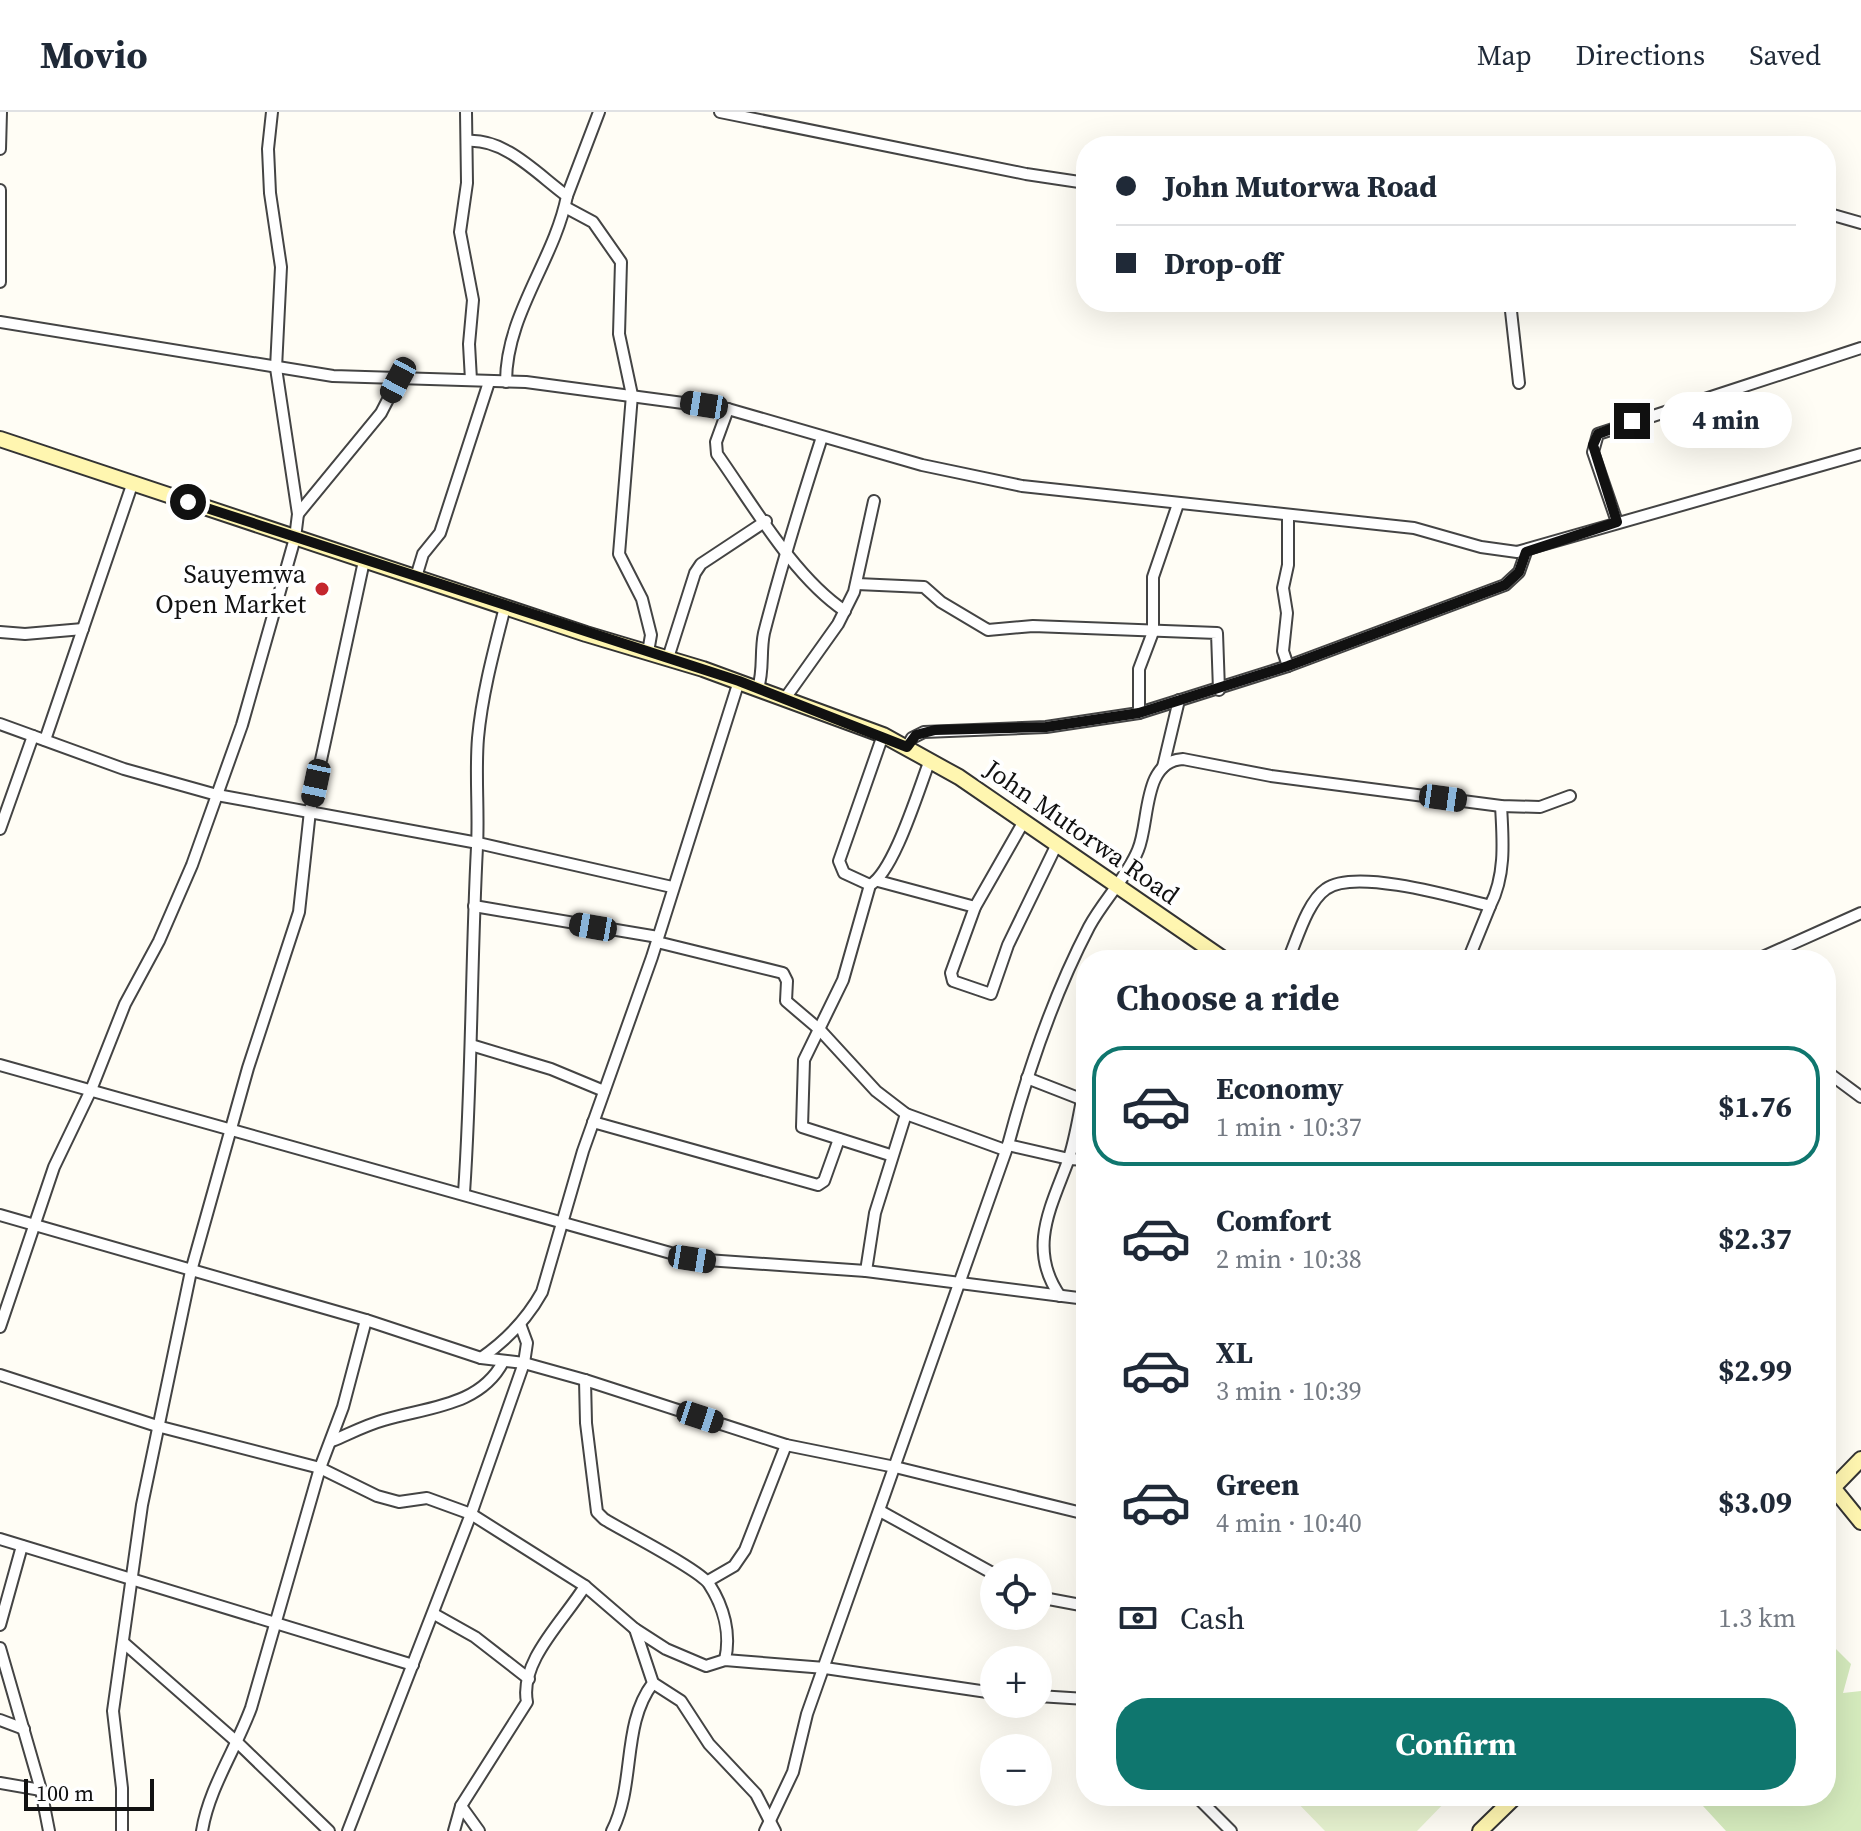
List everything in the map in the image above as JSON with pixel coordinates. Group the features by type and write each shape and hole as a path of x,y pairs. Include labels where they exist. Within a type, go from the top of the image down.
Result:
{"street":[{"path":"0,149 1,112"},
{"path":"0,1327 54,1167 91,1090 125,1004 159,941 192,865 272,627 295,538 298,514 276,368 281,267 270,193 268,149 272,112"},
{"path":"466,112 467,183 460,232 473,300 469,344 471,380"},
{"path":"506,382 510,342 599,112"},
{"path":"720,112 1076,182"},
{"path":"467,141 483,140 502,147 593,222 619,256 619,334 632,395 619,554 642,599 651,635 648,652"},
{"path":"0,190 0,282"},
{"path":"1836,216 1861,223"},
{"path":"1511,312 1519,383"},
{"path":"0,322 276,368 398,380 506,382 728,409 922,465 1022,486 1288,517 1414,528 1481,547 1526,552 1617,522 1861,454"},
{"path":"1617,522 1593,452 1598,434 1861,348"},
{"path":"298,514 381,413 398,380"},
{"path":"416,577 423,554 440,533 489,382"},
{"path":"728,409 716,442 717,454 814,587 845,611"},
{"path":"758,688 763,673 761,649 786,550 822,437"},
{"name":"John Mutorwa Road","path":"0,439 364,561 739,681 883,735 930,760 1024,821 1210,950"},
{"path":"45,740 133,482"},
{"path":"786,697 845,611 857,584 874,501"},
{"path":"1139,713 1139,669 1153,632 1153,577 1178,504"},
{"path":"1288,517 1288,565 1283,588 1287,613 1283,651 1288,666"},
{"path":"668,658 695,573 701,564 766,521"},
{"path":"907,747 916,735 935,730 1046,727 1139,713 1219,690 1505,585 1519,572 1526,552"},
{"path":"122,1831 122,1788 113,1711 124,1643 129,1578 157,1426 191,1271 299,912 310,811 364,561"},
{"path":"857,584 924,587 941,602 988,630 1033,626 1217,633 1219,690"},
{"path":"464,1193 478,843 478,738 505,607"},
{"path":"0,632 25,634 83,629"},
{"path":"481,1358 505,1341 542,1292 593,1122 658,939 739,681"},
{"path":"1163,767 1179,700"},
{"path":"0,724 124,769 217,795 478,843 672,887"},
{"path":"883,735 839,861 844,873 975,907"},
{"path":"0,829 33,736"},
{"path":"1078,950 1138,851 1155,776 1163,767 1183,759 1271,776 1501,806 1540,807 1570,796"},
{"path":"890,1155 805,1130 801,1123 804,1060 843,980 874,883 893,854 930,760"},
{"path":"1472,950 1496,893 1503,850 1501,806"},
{"path":"1024,821 975,907 951,978 957,983 991,994 1008,945 1057,844"},
{"path":"1293,950 1317,898 1337,883 1398,885 1490,906"},
{"path":"474,906 658,939 783,973 787,981 786,1001 820,1030 876,1091 906,1114 1007,1147 1076,1159"},
{"path":"1778,950 1861,913"},
{"path":"770,1828 793,1772 807,1714 880,1511 917,1396 960,1284 1027,1078 1076,955"},
{"path":"471,1045 551,1069 604,1091"},
{"path":"0,1065 464,1193 562,1224 713,1262 866,1271 1076,1298"},
{"path":"1027,1078 1076,1097"},
{"path":"1836,1078 1861,1097"},
{"path":"866,1271 875,1213 890,1155 906,1114"},
{"path":"593,1122 818,1185 824,1181 839,1139"},
{"path":"1060,1296 1051,1278 1042,1240 1052,1196 1069,1159 1076,1131"},
{"path":"0,1215 366,1320 481,1358 524,1363 585,1380 786,1445 895,1467 1076,1512"},
{"path":"202,1831 216,1786 238,1743 320,1468 332,1441 366,1320"},
{"path":"348,1831 434,1614 524,1363 527,1343 520,1324"},
{"path":"332,1441 382,1421 450,1404 483,1390 494,1380 503,1362"},
{"path":"0,1375 157,1426 320,1468 377,1496 399,1502 427,1498 471,1514 585,1586 635,1629 666,1649 706,1666 725,1660 825,1668 980,1691"},
{"path":"585,1380 586,1423 597,1512 708,1581 726,1621 725,1660"},
{"path":"708,1581 734,1566 745,1550 786,1445"},
{"path":"1836,1480 1861,1459"},
{"path":"1836,1495 1861,1522"},
{"path":"880,1511 980,1566"},
{"path":"0,1539 413,1665"},
{"path":"0,1625 22,1546"},
{"path":"454,1831 461,1806 527,1702 524,1691 546,1641 585,1586"},
{"path":"1052,1600 1076,1604"},
{"path":"434,1614 475,1637 529,1679"},
{"path":"635,1629 653,1683 681,1701 709,1744 756,1794 770,1828"},
{"path":"124,1643 238,1743 329,1831"},
{"path":"0,1648 41,1790 49,1831"},
{"path":"612,1831 625,1792 637,1714 642,1698 653,1683"},
{"path":"1052,1697 1076,1698"},
{"path":"0,1720 24,1729"},
{"path":"0,1783 41,1790"},
{"path":"461,1806 479,1831"},
{"path":"1206,1806 1231,1831"},
{"path":"1480,1831 1506,1806"}],"green space":[{"path":"1836,1649 1851,1664 1843,1693 1861,1691 1861,1831 1726,1831 1703,1806 1836,1806"},
{"path":"1301,1806 1441,1806 1417,1831 1325,1831"}],"place":[{"name":"Sauyemwa Open Market","path":"322,589"}],"route":[{"path":"188,502 786,697 907,747 916,735 935,730 1046,727 1139,713 1219,690 1495,590 1519,572 1526,552 1617,522 1593,445 1603,430 1632,421"}]}
